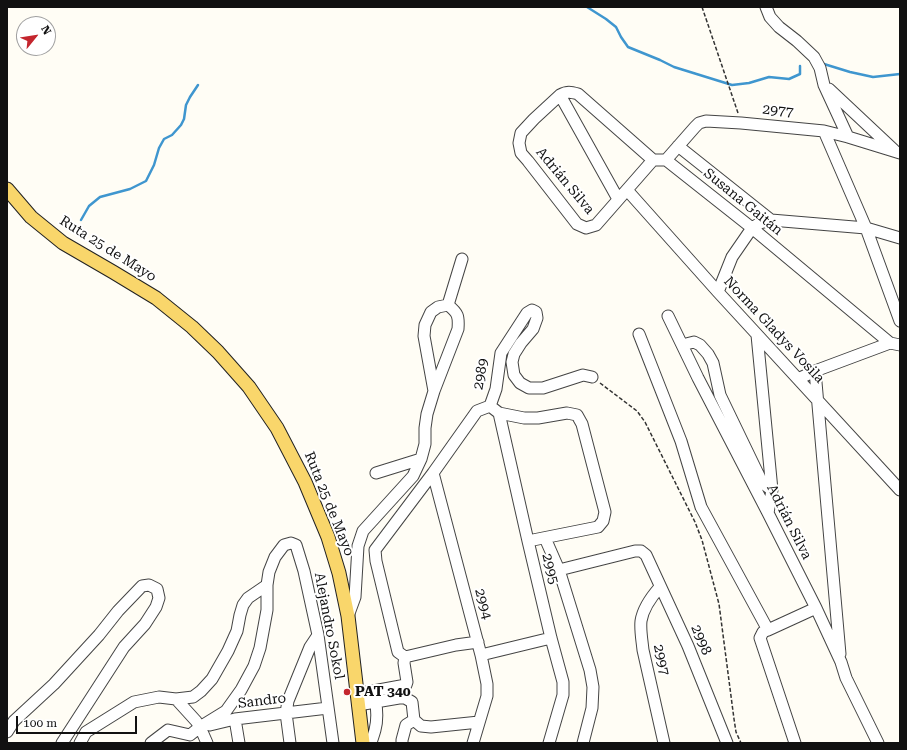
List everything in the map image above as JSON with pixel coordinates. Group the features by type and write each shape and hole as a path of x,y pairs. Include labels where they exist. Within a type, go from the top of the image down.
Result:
{"main road":[{"name":"Ruta 25 de Mayo","path":"7,189 31,217 63,243 156,298 192,327 218,352 249,387 277,428 306,482 328,537 339,573 348,616 363,743"}],"street":[{"path":"766,7 770,17 779,27 814,57 820,68 824,85 848,137"},
{"path":"824,85 898,153"},
{"path":"653,160 618,199 562,94 570,92 578,94 653,160 666,160"},
{"name":"Adrián Silva","path":"562,94 521,133 519,143 521,153 577,224 591,226 618,199"},
{"name":"2977","path":"666,160 699,123 706,121 824,131 898,153"},
{"path":"824,131 866,228 900,322"},
{"name":"Susana Gaitán","path":"678,146 771,220"},
{"name":"Susana Gaitán","path":"666,160 895,344"},
{"name":"Norma Gladys Vosila","path":"626,190 900,490"},
{"path":"718,292 732,257 752,228 760,223 771,220 866,228 900,238"},
{"path":"448,305 462,258"},
{"path":"348,616 355,597 358,546 363,531 413,476 422,457 425,444 427,414 434,391 458,329 459,320 456,311 448,305 438,307 431,312 425,325 424,336 434,391"},
{"name":"2989","path":"405,657 398,652 376,561 375,550 433,473 477,411 490,406 496,389 501,353 526,313 532,310 536,312 536,324 514,354 513,364"},
{"name":"Adrián Silva","path":"668,316 816,608 841,662 846,678 878,743"},
{"path":"639,334 681,441 701,507 768,630"},
{"path":"757,335 772,490 768,513"},
{"path":"682,345 694,342 700,345 708,354 713,363 720,395 760,478 764,484 772,490"},
{"path":"798,379 815,371 895,344"},
{"path":"499,366 504,362 513,364 514,375 520,383 529,388 543,388 583,375 592,377"},
{"path":"815,371 841,662"},
{"path":"490,406 499,413 524,418 538,418 567,413 577,415 582,424 605,512 603,521 598,527 528,541"},
{"name":"2995","path":"499,413 551,638 563,682 563,695 549,743"},
{"path":"376,473 422,457"},
{"name":"2994","path":"433,473 482,656 487,684 487,696 473,743"},
{"name":"2995","path":"546,538 559,570 590,670 593,688 592,708 583,743"},
{"name":"Alejandro Sokol","path":"267,585 269,572 275,557 284,546 291,542 296,545 318,634 333,743"},
{"name":"2998","path":"559,570 635,551 641,551 646,556 688,646 727,743"},
{"path":"7,732 14,721 54,684 142,586 149,585 156,588 158,598 156,607 145,624 124,647 62,743"},
{"path":"80,743 86,732 134,702 160,697 176,699 193,697 201,691 212,679 228,651 237,631 243,605 248,598 267,585"},
{"path":"151,743 168,730 190,735 200,727 226,712 241,690 254,666 260,648 267,610 267,585"},
{"name":"2997","path":"660,587 644,610 641,621 641,635 664,743"},
{"path":"795,743 760,638 763,632 816,608"},
{"path":"290,743 286,713 288,702 310,647 318,634"},
{"path":"482,656 551,638"},
{"path":"375,697 406,685 407,682 404,663 405,657 456,644 478,642"},
{"path":"371,743 377,722 375,697"},
{"path":"357,699 375,697 405,698 412,702 414,720 421,726 426,727 479,722"},
{"path":"176,699 196,721 207,743"},
{"name":"Sandro","path":"200,727 235,719 328,708"},
{"path":"235,719 239,743"},
{"path":"402,741 406,725 414,720"}],"path":[{"path":"702,7 741,123"},
{"path":"592,377 637,411 645,422 700,534 719,604 736,732 741,743"}],"waterway":[{"path":"587,7 616,27 628,47 674,67 732,85 749,83 769,77 789,79 800,74 800,66"},
{"path":"824,64 873,77 900,74"},
{"path":"81,220 89,206 100,197 130,189 146,181 154,165 159,148 164,139 172,135 181,125 184,119 186,105 198,85"}],"place":[{"name":"PAT 340","path":"347,692"}]}
